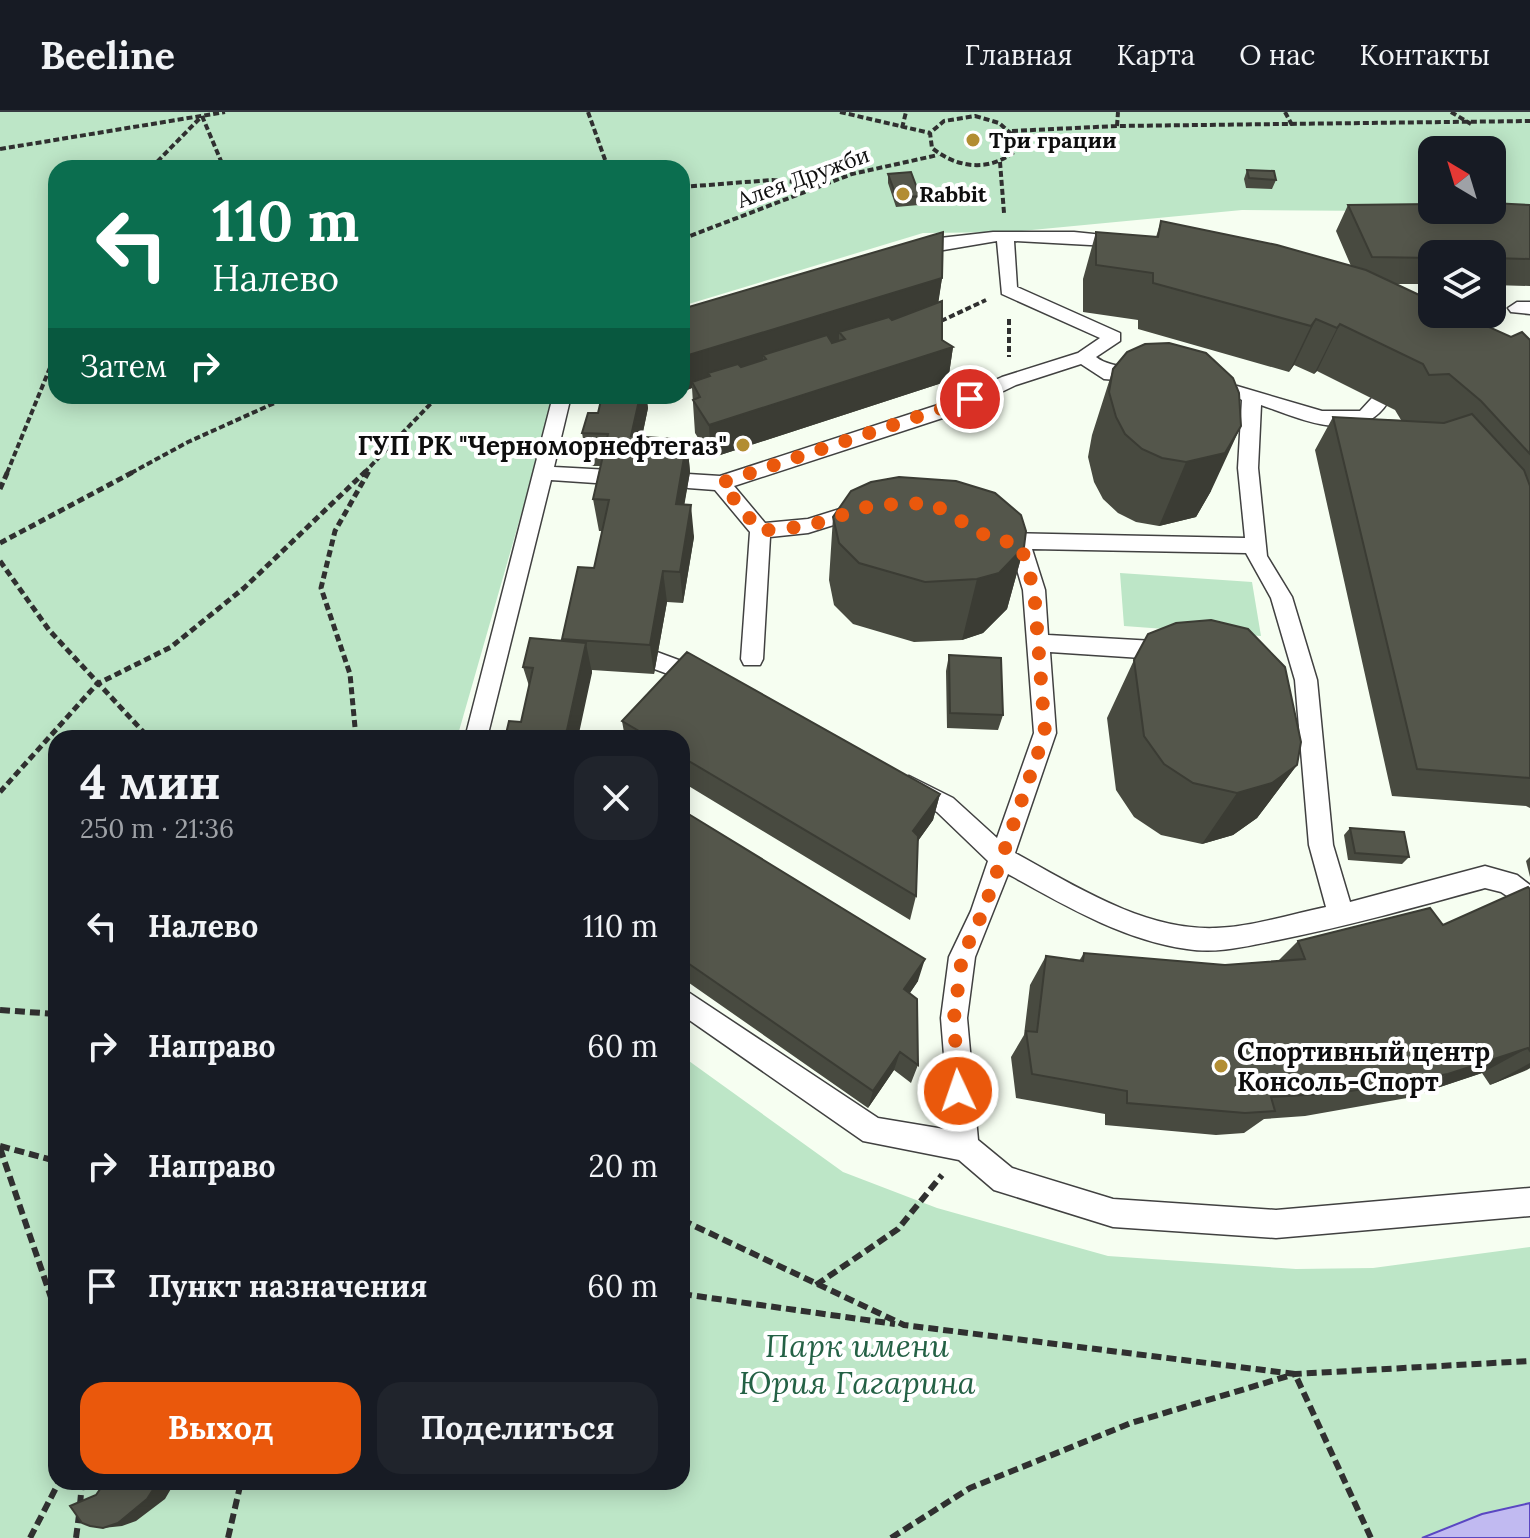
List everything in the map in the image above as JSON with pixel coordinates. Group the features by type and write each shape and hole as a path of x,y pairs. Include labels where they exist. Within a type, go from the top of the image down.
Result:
{"lane":[{"path":"890,257 949,239 1078,236 1138,244"},
{"path":"688,481 721,483 951,408 1009,381 1084,357 1114,337 1008,290 1005,238"},
{"path":"1084,357 1104,373 1168,380"},
{"path":"1213,388 1335,420 1356,420 1368,416 1379,402"},
{"path":"1252,396 1248,468 1257,557 1281,597 1306,680 1321,845 1341,916"},
{"path":"479,730 508,650 560,404"},
{"path":"543,473 610,477"},
{"path":"721,483 760,531 752,659"},
{"path":"760,531 808,526 873,505 887,505"},
{"path":"984,533 993,540 1020,543 1256,546"},
{"path":"965,1147 958,1091 956,1002 962,957 983,912 1032,778 1045,733 1034,590 1020,543"},
{"path":"1038,643 1192,652"},
{"path":"1269,656 1300,658"},
{"path":"657,661 726,689"},
{"path":"890,776 945,805 1001,858 1107,916 1196,940 1217,940 1341,916 1485,877 1508,883 1530,900"},
{"path":"690,1005 873,1131 965,1147 1004,1180 1113,1213 1276,1224 1530,1202"}],"path":[{"path":"0,149 225,112"},
{"path":"588,112 605,160"},
{"path":"840,112 930,133"},
{"path":"902,128 906,112"},
{"path":"1117,126 1118,112"},
{"path":"1285,112 1292,125"},
{"path":"1451,112 1472,124"},
{"path":"159,160 203,114"},
{"path":"203,114 221,160"},
{"path":"1012,131 1017,146 1008,158 974,166 938,155 929,141 930,133 946,120 975,116 990,119 1012,131 1117,126 1530,121"},
{"name":"Алея Дружби","path":"690,236 824,184 893,162 938,155"},
{"path":"1000,162 1005,238"},
{"path":"690,186 772,180 824,184"},
{"path":"941,321 1008,290 1009,381"},
{"path":"0,489 48,372"},
{"path":"0,543 188,442 272,404"},
{"path":"56,730 97,684 171,647 244,588 372,465 430,404"},
{"path":"355,730 350,674 321,588 335,531 372,465"},
{"path":"0,561 11,582 97,684 141,730"},
{"path":"0,792 48,739"},
{"path":"0,1010 48,1013"},
{"path":"0,1147 48,1159"},
{"path":"0,1147 48,1288"},
{"path":"815,1286 898,1229 965,1147"},
{"path":"690,1224 815,1286 904,1325"},
{"path":"690,1295 1295,1374 1530,1361"},
{"path":"1295,1374 1371,1538"},
{"path":"891,1538 984,1482 1131,1423 1295,1374"},
{"path":"30,1538 55,1490"},
{"path":"76,1538 81,1490"},
{"path":"228,1538 239,1490"}],"green space":[{"name":"Парк имени Юрия Гагарина","path":"0,112 1530,112 1530,212 1506,212 1506,136 1418,136 1418,211 1242,210 1012,232 923,233 690,304 690,160 48,160 48,404 553,404 459,730 48,730 48,1490 690,1490 690,1062 843,1172 937,1208 1108,1256 1296,1269 1373,1268 1530,1247 1530,1538 0,1538"},
{"path":"1120,573 1252,582 1261,636 1124,626"}],"shaded area":[{"path":"1530,1503 1530,1538 1422,1538 1482,1514"}],"building":[{"path":"1247,170 1274,171 1276,180 1249,178"},
{"path":"911,172 920,196 897,198 888,174"},
{"path":"1418,204 1418,224 1506,224 1506,204 1530,205 1530,259 1506,258 1506,240 1418,240 1418,258 1372,257 1348,205"},
{"path":"1161,221 1277,245 1366,270 1418,294 1418,328 1491,328 1511,337 1522,332 1530,340 1530,454 1481,401 1449,374 1429,375 1423,364 1340,324 1337,328 1316,319 1311,326 1153,283 1153,273 1096,265 1096,232 1158,237"},
{"path":"943,232 942,278 690,355 690,307"},
{"path":"942,301 942,340 953,347 709,425 693,400 700,397 692,382 710,376 708,373 738,364 741,367 766,359 763,355 827,335 832,343 845,339 839,332 889,317 892,320"},
{"path":"1169,343 1206,353 1233,378 1239,393 1241,426 1225,453 1186,462 1162,458 1142,449 1125,434 1116,417 1109,392 1113,369 1127,352 1145,344"},
{"path":"600,404 638,404 631,436 687,440 676,504 691,505 680,572 663,571 650,645 562,639 578,567 594,568 609,500 593,499 608,434 582,433 588,413 598,413"},
{"path":"1472,414 1524,470 1530,486 1530,778 1417,769 1333,417 1444,423"},
{"path":"899,477 956,481 995,493 1021,515 1026,531 1024,547 999,573 977,579 925,582 859,563 839,543 833,517 851,491 871,482"},
{"path":"1211,620 1248,629 1285,667 1301,742 1297,765 1272,783 1237,793 1193,783 1164,764 1144,736 1134,660 1148,634 1176,623"},
{"path":"530,638 586,643 567,730 507,730 509,721 521,722 533,668 523,667"},
{"path":"687,652 940,794 913,831 918,836 916,896 690,762 690,730 637,730 622,721"},
{"path":"949,655 1001,658 1003,715 950,713"},
{"path":"690,815 925,959 904,989 917,999 918,1065 900,1052 873,1091 690,965"},
{"path":"1350,828 1404,832 1409,857 1355,853"},
{"path":"1528,887 1530,1051 1528,1048 1448,1074 1339,1093 1271,1097 1275,1111 1245,1113 1127,1103 1127,1091 1032,1074 1026,1031 1037,1032 1046,956 1083,961 1084,953 1225,965 1305,959 1298,941 1430,908 1443,925"},
{"path":"99,1490 153,1490 147,1499 118,1523 103,1528 82,1523 70,1506 96,1495"}],"place":[{"name":"Три грации","path":"973,140"},
{"name":"Rabbit","path":"903,194"},
{"name":"ГУП РК \"Черноморнефтегаз\"","path":"743,445"},
{"name":"Спортивный центр Консоль-Спорт","path":"1221,1066"}],"route":[{"path":"958,1091 954,1018 962,957 983,912 1032,778 1045,733 1034,590 1020,543 993,540 931,503 873,505 808,526 760,531 721,483 951,408 970,399"}]}
